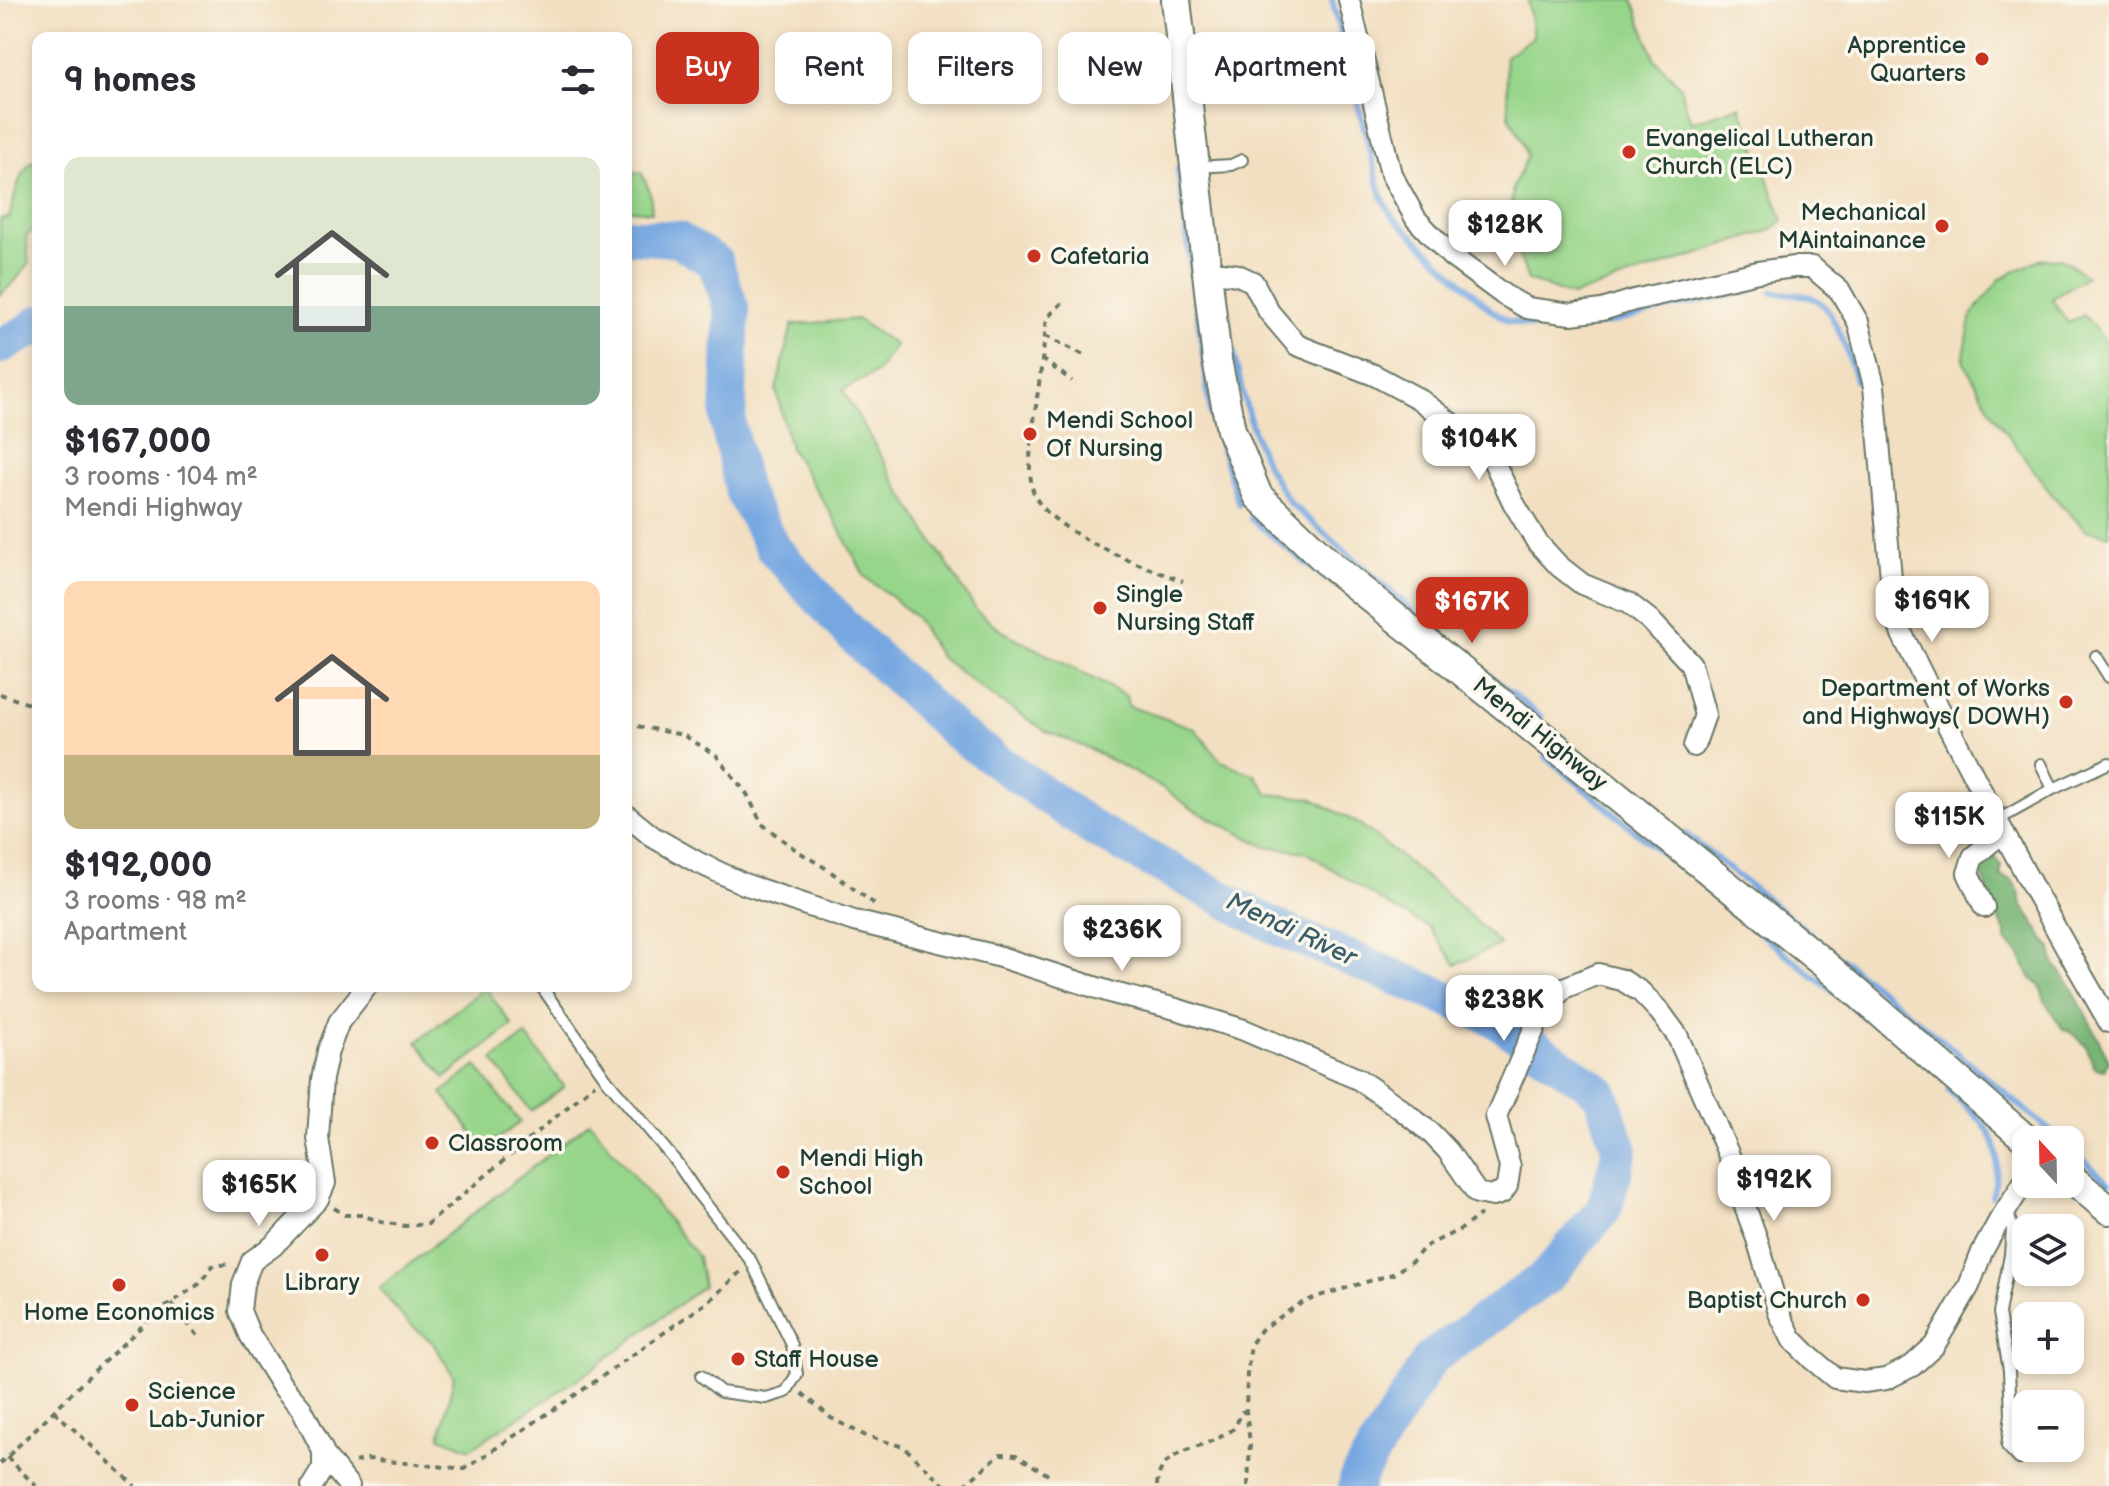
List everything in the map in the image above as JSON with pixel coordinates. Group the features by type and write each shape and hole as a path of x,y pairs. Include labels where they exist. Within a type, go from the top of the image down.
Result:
{"main road":[{"name":"Mendi Highway","path":"1176,0 1217,360 1231,430 1258,496 1334,568 1822,962 2012,1127"},
{"path":"2084,1189 2109,1210"}],"street":[{"path":"1349,0 1391,174 1416,219 1451,256 1504,295 1527,308 1571,314 1602,310 1758,272 1794,267 1812,267 1840,291 1858,322 1874,386 1893,600 1901,632 2000,827 2109,1022"},
{"path":"1206,271 1238,275 1253,282 1269,312 1297,345 1374,375 1419,399 1491,456 1537,542 1559,566 1582,584 1628,603 1650,620 1691,664 1705,715 1694,746"},
{"path":"632,820 653,837 744,884 854,921 997,956 1244,1030 1358,1079 1431,1133 1448,1151 1477,1193 1493,1196 1502,1193 1510,1175 1496,1116 1542,1011 1564,988 1598,974 1622,980 1641,992 1677,1035 1734,1167 1779,1313 1792,1339 1835,1378 1864,1382 1886,1379 1912,1366 1934,1346 2014,1198"},
{"path":"1984,907 1968,873 1973,857 2000,827"},
{"path":"349,1486 328,1462 301,1408 282,1386 250,1335 240,1311 243,1284 252,1261 273,1246 318,1199 325,1183 318,1138 322,1079 339,1022 362,992"},
{"path":"312,1486 328,1462"}],"lane":[{"path":"1194,168 1231,165 1242,160"},
{"path":"2096,656 2109,677"},
{"path":"2000,827 2053,789 2109,763"},
{"path":"2041,764 2053,789"},
{"path":"545,992 604,1075 677,1163 751,1261 792,1345 797,1374 786,1392 766,1398 721,1392 701,1376"},
{"path":"2008,1207 2012,1229 2010,1255 1999,1313 2009,1370 2011,1414 2007,1446 2012,1451"}],"path":[{"path":"1062,303 1047,318 1030,455 1036,497 1046,511 1081,536 1113,554 1183,581"},
{"path":"1045,336 1086,356"},
{"path":"1042,359 1072,381"},
{"path":"0,694 32,705"},
{"path":"632,725 683,735 716,755 747,794 762,824 878,907"},
{"path":"318,1199 345,1215 362,1215 405,1226 428,1224 589,1091 604,1075"},
{"path":"1248,1486 1250,1443 1246,1411 1251,1344 1261,1330 1296,1306 1402,1269 1424,1247 1463,1228 1482,1213 1493,1196"},
{"path":"328,1462 367,1459 465,1469 709,1301 751,1261"},
{"path":"0,1464 156,1313 199,1284 212,1266"},
{"path":"171,1303 199,1337"},
{"path":"792,1383 831,1418 866,1436 904,1447 945,1486"},
{"path":"54,1411 135,1486"},
{"path":"1157,1486 1157,1476 1171,1457 1233,1430 1242,1412 1246,1411"},
{"path":"964,1486 1000,1454 1016,1455 1050,1476"},
{"path":"7,1457 36,1486"}],"green space":[{"path":"1528,0 1633,0 1654,58 1679,85 1691,122 1740,106 1783,220 1771,230 1572,296 1528,280 1509,226 1513,187 1527,157 1509,116 1505,57 1533,37"},
{"path":"31,163 32,232 26,235 29,263 0,295 0,219 9,218 22,176"},
{"path":"632,172 641,172 650,192 652,212 632,210"},
{"path":"2061,258 2087,276 2052,299 2068,323 2084,315 2109,346 2109,535 2086,530 2053,496 1994,416 1963,360 1972,315 2001,278 2038,260"},
{"path":"857,319 895,345 877,372 843,390 902,493 977,611 1002,631 1126,696 1128,706 1194,728 1221,761 1255,775 1269,794 1311,798 1361,825 1445,893 1500,944 1456,965 1429,927 1394,909 1306,852 1264,846 1192,809 1163,788 1092,750 1046,731 940,657 915,617 865,577 833,517 790,448 776,390 792,325"},
{"path":"1995,857 2002,866 2000,876 2012,880 2022,905 2051,949 2054,963 2071,986 2109,1060 2104,1070 2095,1068 2086,1046 2077,1036 2062,1028 2019,953 2006,941 2006,932 1993,907 1980,867 1986,858"},
{"path":"479,992 489,992 512,1025 445,1078 417,1042"},
{"path":"526,1035 564,1087 531,1111 493,1060"},
{"path":"476,1066 520,1122 485,1149 442,1093"},
{"path":"590,1122 698,1257 703,1286 593,1369 470,1449 440,1437 454,1377 433,1343 405,1320 379,1288"}],"waterway":[{"path":"1332,0 1382,197 1392,216 1491,310 1508,321 1556,331 1609,323 1750,291"},
{"path":"1178,168 1211,414 1239,504"},
{"name":"Mendi River","path":"632,236 677,239 715,262 732,310 728,424 743,492 774,549 854,637 957,733 1095,830 1280,929 1493,1018 1600,1092 1620,1151 1604,1209 1546,1277 1431,1358 1358,1476 1356,1486"},
{"path":"1772,292 1807,296 1824,306 1841,337 1856,381"},
{"path":"1224,304 1255,437 1268,467 1290,503 1453,646 1541,717"},
{"name":"Mendi River","path":"0,346 32,329"},
{"path":"1251,519 1326,579"},
{"path":"1546,757 1682,870"},
{"path":"1686,834 2044,1126"},
{"path":"1705,889 1862,1015"},
{"path":"1948,1090 1974,1113 1991,1135 1997,1161 1992,1196"},
{"path":"2084,1160 2109,1184"}],"place":[{"name":"Apprentice Quarters","path":"1982,59"},
{"name":"Evangelical Lutheran Church (ELC)","path":"1629,152"},
{"name":"Mechanical MAintainance","path":"1942,226"},
{"name":"Cafetaria","path":"1034,256"},
{"name":"Mendi School Of Nursing","path":"1030,434"},
{"name":"Single Nursing Staff","path":"1100,608"},
{"name":"Department of Works and Highways( DOWH)","path":"2066,702"},
{"name":"Classroom","path":"432,1143"},
{"name":"Mendi High School","path":"783,1172"},
{"name":"Library","path":"322,1255"},
{"name":"Home Economics","path":"119,1285"},
{"name":"Baptist Church","path":"1863,1300"},
{"name":"Staff House","path":"738,1359"},
{"name":"Science Lab-Junior","path":"132,1405"}]}
